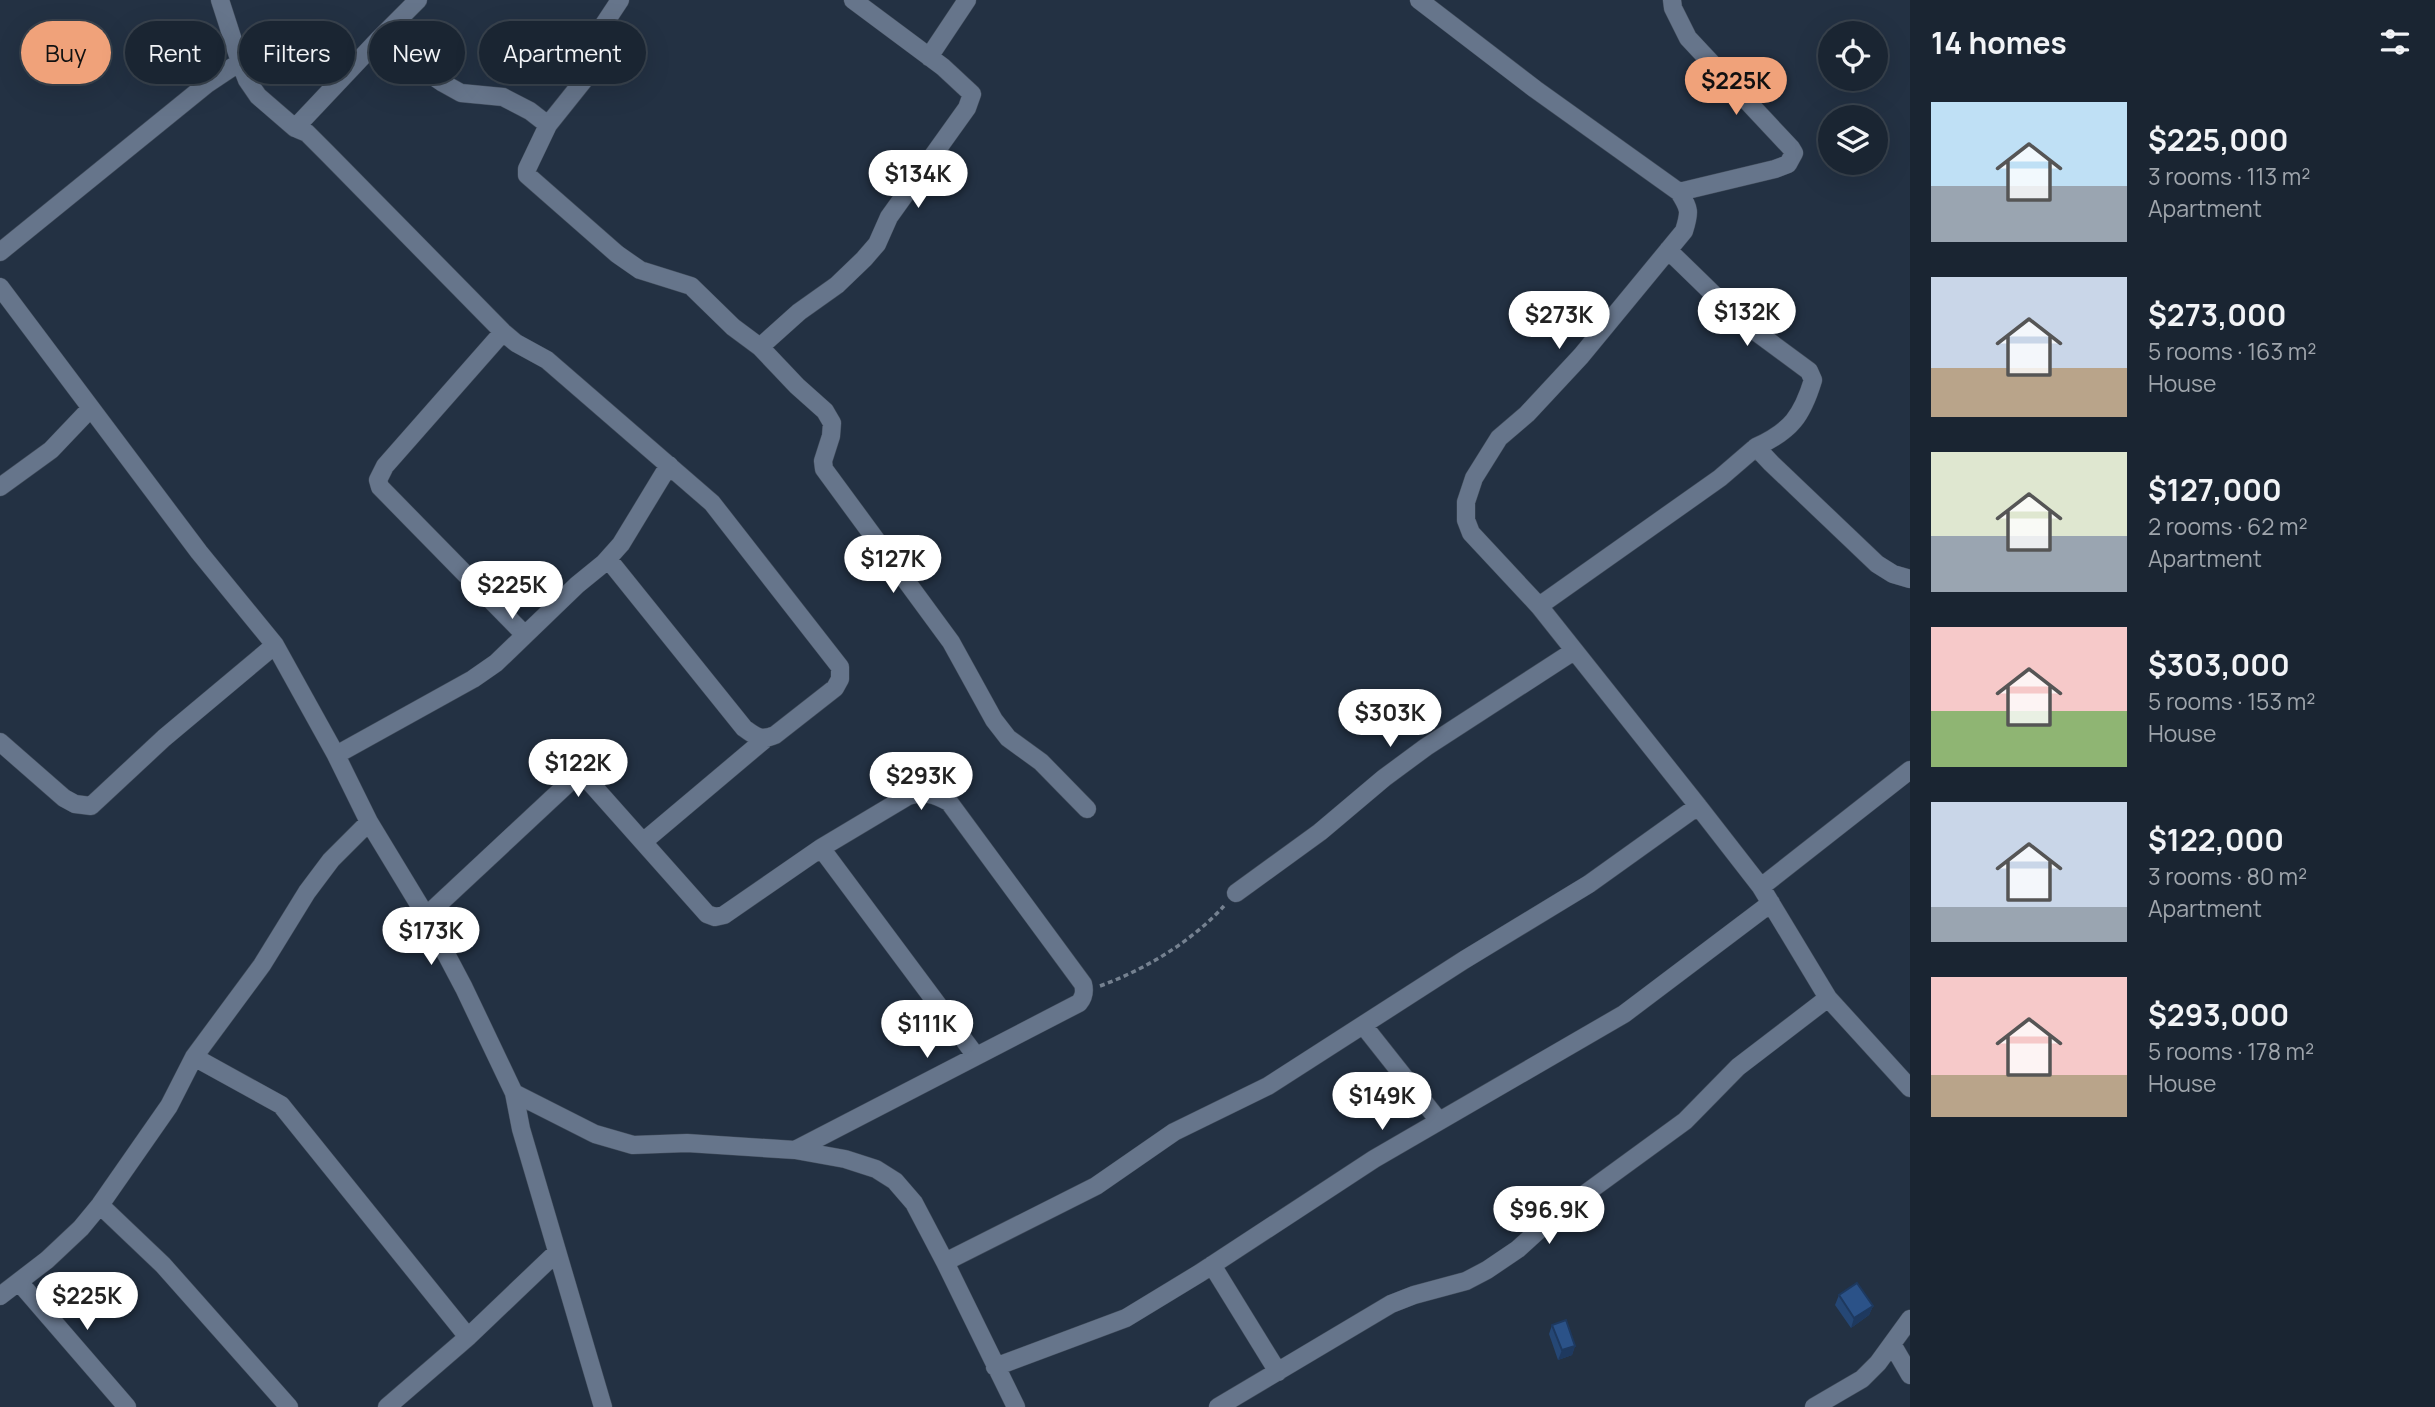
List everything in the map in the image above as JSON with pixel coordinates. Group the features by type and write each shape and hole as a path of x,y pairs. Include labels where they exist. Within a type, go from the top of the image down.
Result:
{"street":[{"path":"220,0 239,59"},
{"path":"397,21 418,0"},
{"path":"620,0 585,52 588,67 584,80 548,125 527,169 527,175 617,254 640,270 691,286 733,327 760,347 825,411 832,423 823,461 824,469 951,642 994,720 1008,738 1041,762 1087,808"},
{"path":"760,347 864,260 877,244 890,217 967,108 972,94 929,57 853,0"},
{"path":"929,57 967,0"},
{"path":"1419,0 1535,89 1679,192 1687,204 1689,214 1684,232 1581,356 1527,414 1499,438 1474,478 1466,502 1466,520 1471,533 1539,606 1698,806 1761,887 1828,998 1910,1088"},
{"path":"1672,0 1673,8 1688,38 1794,153 1788,164 1775,169 1679,192"},
{"path":"295,128 369,50"},
{"path":"0,252 207,84 239,63"},
{"path":"250,84 258,96 327,153 503,332 516,343 548,359 712,503 840,667 840,679 835,688 775,735 764,740 643,842"},
{"path":"446,84 461,93 503,97 530,111 548,125"},
{"path":"1539,606 1720,478 1756,447 1780,436 1796,418 1813,380 1809,371 1741,320 1668,250"},
{"path":"0,287 199,552 275,645 336,755 369,822 426,916 514,1093 521,1129 603,1407"},
{"path":"503,332 385,467 378,480 380,487 525,635"},
{"path":"0,487 51,450 90,409"},
{"path":"1756,447 1877,564 1893,574 1910,579"},
{"path":"336,755 473,679 496,663 608,559 621,544 669,465"},
{"path":"608,559 744,728 756,738 764,740"},
{"path":"0,742 64,798 75,804 91,806 164,738 275,645"},
{"path":"1236,892 1320,832 1426,747 1574,651"},
{"path":"1761,887 1910,770"},
{"path":"426,916 575,778 587,779 707,914 715,917 724,915 821,848 908,796 923,792 935,794 949,803 1083,984 1085,992 1079,1003 795,1150"},
{"path":"945,1262 1096,1186 1174,1132 1268,1086 1464,960 1589,884 1698,806"},
{"path":"0,1296 47,1261 100,1206 169,1106 194,1056 262,965 321,872 369,822"},
{"path":"821,848 976,1056"},
{"path":"995,1367 1126,1318 1374,1159 1624,1014 1771,903"},
{"path":"1218,1407 1391,1304 1466,1281 1488,1270 1685,1121 1738,1067 1828,998"},
{"path":"1363,1025 1439,1121"},
{"path":"194,1056 281,1105 468,1337"},
{"path":"514,1093 595,1134 633,1145 687,1143 795,1150 876,1168 895,1181 914,1203 1016,1407"},
{"path":"100,1206 163,1265 289,1407"},
{"path":"387,1407 468,1337 557,1252"},
{"path":"1212,1265 1278,1372"},
{"path":"19,1282 127,1407"},
{"path":"1814,1407 1862,1379 1878,1363 1910,1319"},
{"path":"1892,1344 1910,1375"}],"path":[{"path":"1085,992 1125,977 1155,961 1215,916 1236,892"}],"building":[{"path":"1857,1283 1873,1306 1854,1318 1839,1295"},
{"path":"1566,1320 1575,1346 1562,1350 1552,1325"}]}
